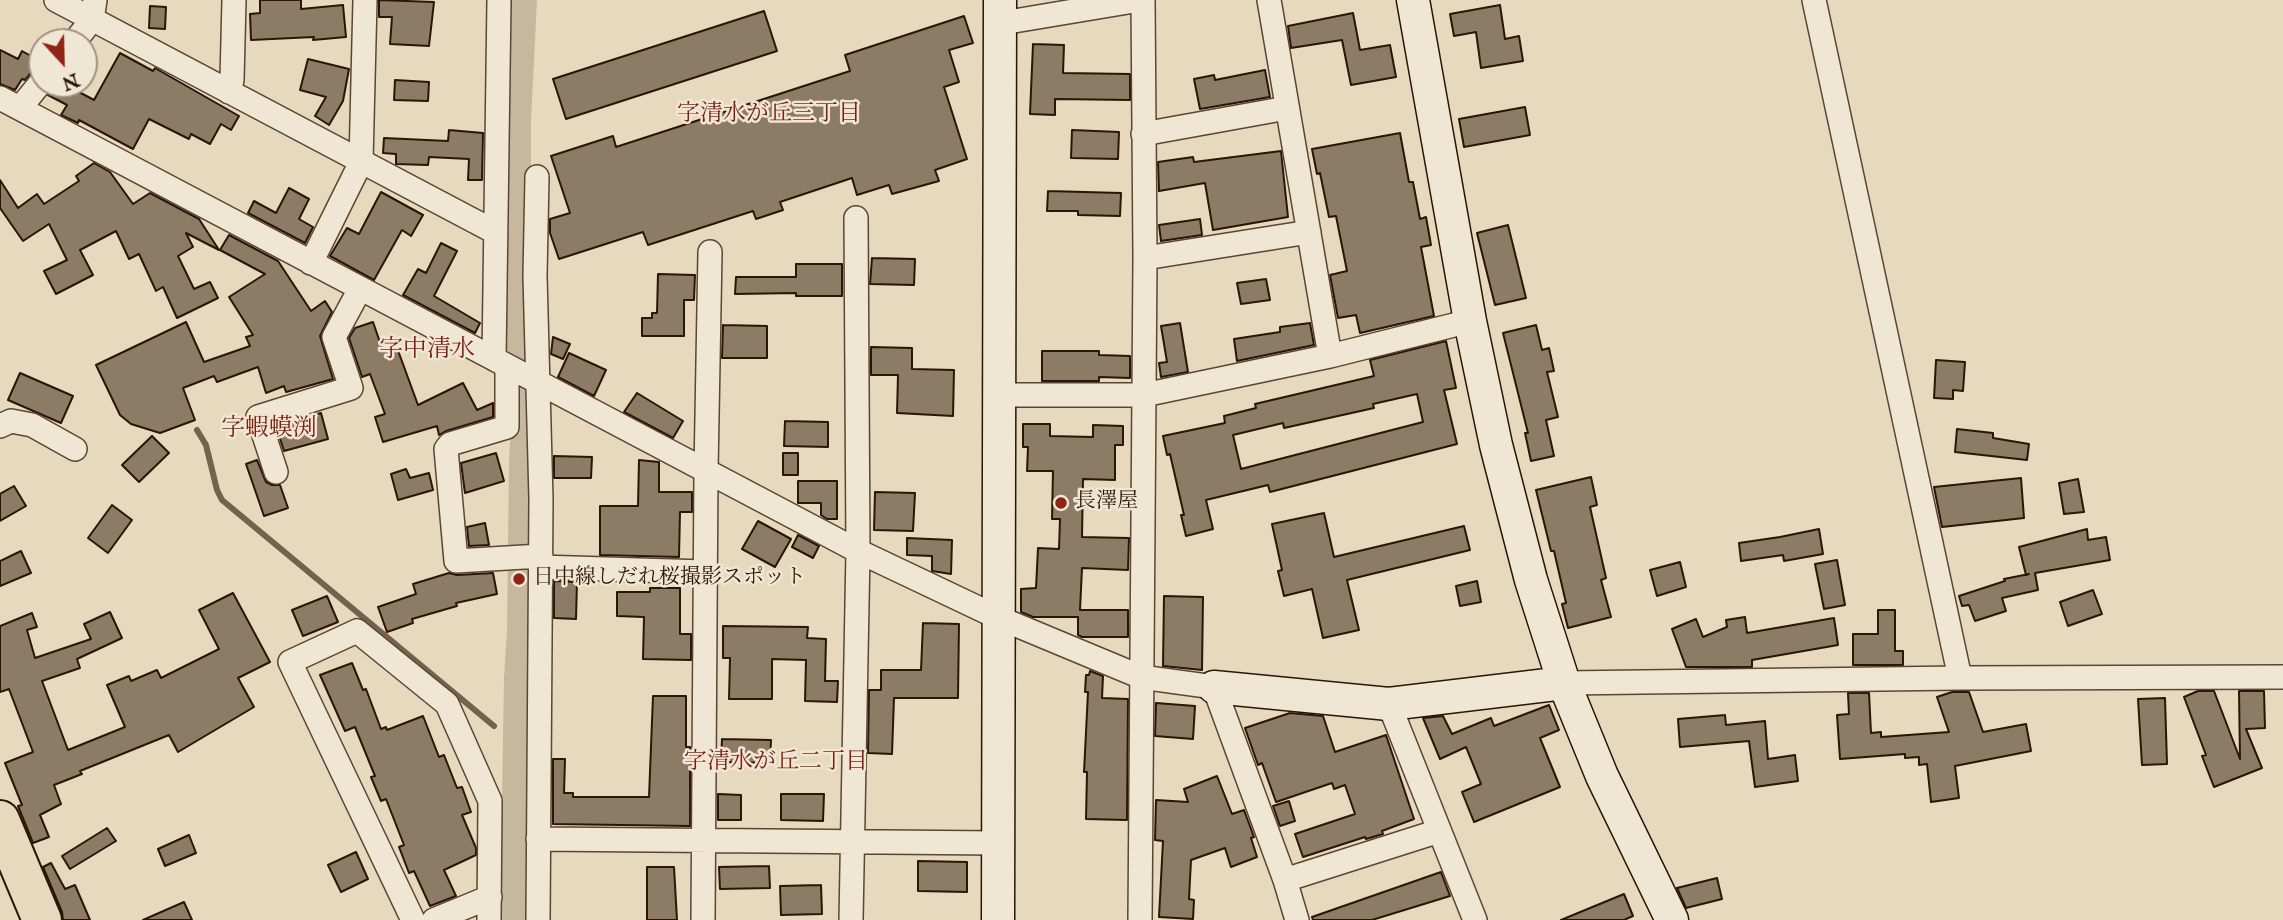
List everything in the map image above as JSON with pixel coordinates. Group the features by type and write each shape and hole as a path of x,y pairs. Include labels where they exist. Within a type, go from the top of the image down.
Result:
{"highway":[{"path":"0,820 42,920"}],"street":[{"path":"56,0 94,10 229,92 495,232"},
{"path":"229,92 232,80 234,0"},
{"path":"311,263 361,162 365,0"},
{"path":"499,0 495,232 500,363 507,427 450,444 446,449 456,562 540,562 705,572"},
{"path":"998,920 1001,12 1141,0 1145,258 1140,920"},
{"path":"1269,0 1330,356"},
{"path":"1413,0 1470,321 1496,445 1531,580 1564,683 1602,776 1672,920"},
{"path":"1814,0 1960,678"},
{"path":"83,28 94,10"},
{"path":"28,91 10,103 858,551 997,617 1141,677 1389,704 1564,683 2283,677"},
{"path":"1143,134 1287,108"},
{"path":"537,177 534,276 540,562 538,920"},
{"path":"851,920 858,551 856,218"},
{"path":"1145,258 1309,232"},
{"path":"703,920 710,252"},
{"path":"276,472 258,417 351,388 334,337 360,289"},
{"path":"998,395 1144,395 1330,356 1470,321"},
{"path":"0,426 10,421 32,425 75,449"},
{"path":"413,920 289,662 356,631 447,704 490,801 489,909 434,920"},
{"path":"1214,687 1285,880 1297,920"},
{"path":"1389,704 1475,920"},
{"path":"1285,880 1439,831"},
{"path":"538,839 998,843"}],"shaded area":[{"path":"508,0 537,0 531,120 531,361 526,364 509,356 505,349"},
{"path":"514,378 530,386 529,553 534,561 532,920 500,920 509,461"}],"building":[{"path":"260,0 301,0 301,9 343,5 346,37 251,40 250,14 260,13"},
{"path":"379,0 434,2 429,46 390,44 392,17 379,17"},
{"path":"1500,5 1505,39 1519,36 1523,61 1481,68 1476,32 1454,36 1450,14"},
{"path":"150,6 166,7 165,29 149,28"},
{"path":"764,11 777,51 566,119 553,79"},
{"path":"1353,13 1360,50 1390,45 1396,77 1351,85 1342,40 1291,48 1288,26"},
{"path":"964,16 973,43 949,50 959,82 944,87 967,159 935,170 939,181 892,194 889,185 857,195 852,178 780,202 783,210 756,219 753,211 648,245 643,232 559,259 550,233 550,219 570,213 551,156 613,136 616,147 850,71 845,55"},
{"path":"1033,44 1064,45 1063,73 1130,74 1130,100 1055,99 1055,115 1030,114"},
{"path":"0,50 18,59 22,51 28,54 28,76 25,80 22,79 15,90 0,84"},
{"path":"120,53 153,71 155,68 239,116 231,130 221,124 210,144 191,134 189,139 149,119 133,149 79,120 78,123 61,115 67,105 54,98 94,100 98,98 98,93"},
{"path":"308,59 349,69 343,101 329,125 315,116 326,97 300,90"},
{"path":"1265,70 1270,97 1200,109 1194,79 1214,75 1215,80"},
{"path":"395,80 429,82 428,101 394,100"},
{"path":"1525,107 1530,135 1464,147 1459,119"},
{"path":"449,130 483,133 482,180 468,180 469,159 429,157 428,165 396,164 396,154 383,153 384,138 448,141"},
{"path":"1072,130 1119,132 1118,159 1071,158"},
{"path":"1400,133 1409,182 1413,182 1420,219 1426,217 1431,245 1421,247 1434,316 1360,333 1356,315 1338,318 1330,275 1347,271 1336,216 1329,217 1312,149"},
{"path":"1281,151 1288,217 1213,230 1205,183 1159,191 1158,162 1193,157 1194,162"},
{"path":"94,163 110,172 133,204 150,193 199,219 219,250 186,233 193,247 178,256 194,289 210,282 218,298 177,318 163,287 156,291 139,254 129,259 116,231 80,250 93,275 56,294 44,271 67,260 49,224 23,241 0,208 0,180 18,208 37,194 44,204 79,181 76,176"},
{"path":"289,188 309,199 299,219 313,227 305,243 248,213 254,201 276,213"},
{"path":"1048,191 1121,193 1120,216 1078,215 1078,211 1047,211"},
{"path":"381,192 423,215 411,236 402,230 374,280 330,256 347,228 359,234"},
{"path":"1200,219 1202,235 1161,241 1159,225"},
{"path":"1508,225 1526,298 1495,305 1477,233"},
{"path":"229,235 278,261 311,311 325,301 332,312 320,336 333,379 286,392 284,386 266,393 258,367 217,382 214,376 183,388 195,420 160,433 131,424 120,415 96,365 186,322 204,362 250,346 246,337 253,335 229,297 265,274 220,250"},
{"path":"441,243 457,251 434,296 480,323 475,333 403,295 418,269 426,273"},
{"path":"872,258 915,259 914,285 870,284"},
{"path":"796,264 842,264 842,296 796,296 796,293 735,294 736,277 796,277"},
{"path":"658,274 695,275 694,300 684,300 684,336 642,336 642,318 652,318 652,313 657,313"},
{"path":"1266,279 1270,300 1241,304 1237,283"},
{"path":"373,322 383,351 396,345 418,405 463,383 477,410 493,403 493,417 439,435 437,426 383,442 375,417 385,414 370,374 362,377 349,338 355,328"},
{"path":"1180,323 1188,372 1161,377 1159,363 1167,362 1161,326"},
{"path":"1310,323 1314,345 1237,361 1234,339 1280,332 1280,327"},
{"path":"723,325 767,326 767,358 722,358"},
{"path":"1536,325 1542,350 1549,348 1554,371 1547,372 1558,417 1546,420 1554,456 1531,461 1525,433 1528,433 1503,333"},
{"path":"553,337 570,344 563,359 551,354"},
{"path":"1446,341 1456,388 1444,390 1457,444 1270,492 1268,485 1206,500 1213,529 1186,536 1170,454 1167,455 1163,436 1225,423 1224,416 1256,408 1255,404 1374,376 1370,360","holes":["1417,394 1423,422 1241,469 1233,435 1283,423 1284,428 1374,408 1373,404"]},
{"path":"871,347 912,348 912,369 954,370 953,416 897,413 898,375 871,375"},
{"path":"1042,351 1099,351 1099,355 1130,356 1130,378 1042,381"},
{"path":"569,353 606,370 594,396 558,377"},
{"path":"1936,360 1965,362 1963,391 1953,390 1953,399 1934,398"},
{"path":"20,373 73,396 61,423 8,400"},
{"path":"637,393 683,421 673,438 624,412"},
{"path":"321,413 328,439 284,451 276,426"},
{"path":"785,421 828,422 828,447 784,446"},
{"path":"1023,424 1050,424 1050,436 1093,437 1093,425 1123,426 1123,445 1115,445 1115,480 1083,479 1082,537 1129,538 1128,570 1082,568 1080,610 1128,610 1128,637 1082,637 1078,635 1078,617 1033,617 1021,612 1021,589 1036,588 1038,548 1059,549 1060,519 1052,519 1053,471 1027,471 1028,447 1023,447"},
{"path":"1957,429 1993,433 1993,438 2029,444 2027,460 1955,452"},
{"path":"152,436 169,453 139,482 122,465"},
{"path":"496,453 504,481 465,493 461,463"},
{"path":"783,453 798,453 798,475 783,475"},
{"path":"554,456 592,457 591,478 554,478"},
{"path":"257,460 266,482 280,485 288,508 264,516 246,464"},
{"path":"639,460 659,462 659,492 692,492 692,512 680,512 679,557 600,555 600,506 638,506"},
{"path":"406,469 410,478 429,473 433,490 398,500 391,474"},
{"path":"1591,477 1597,505 1590,507 1606,578 1601,580 1611,617 1568,628 1562,604 1566,603 1554,551 1551,551 1536,490"},
{"path":"2021,478 2024,518 1942,527 1934,487"},
{"path":"2078,479 2084,512 2064,514 2059,483"},
{"path":"798,481 837,481 837,519 827,519 821,515 821,503 798,503"},
{"path":"14,486 26,506 0,521 0,494"},
{"path":"875,492 915,493 913,531 874,530"},
{"path":"112,505 132,520 108,553 88,538"},
{"path":"1324,513 1334,557 1464,526 1470,550 1347,580 1359,630 1323,638 1312,589 1284,596 1278,571 1282,570 1272,524"},
{"path":"758,521 791,539 775,567 742,549"},
{"path":"485,523 489,545 469,546 467,527"},
{"path":"1819,529 1823,554 1784,561 1783,555 1741,561 1739,543"},
{"path":"2087,529 2088,540 2106,537 2110,560 2035,573 2038,590 2002,598 2006,611 1975,621 1969,605 1962,606 1959,596 2005,581 2004,579 2026,575 2019,547"},
{"path":"798,535 819,546 813,558 792,547"},
{"path":"907,538 952,540 951,574 932,571 932,556 907,555"},
{"path":"21,551 31,573 0,586 0,561"},
{"path":"1837,560 1845,605 1824,609 1815,564"},
{"path":"1680,562 1686,587 1657,596 1650,570"},
{"path":"449,573 493,573 497,594 456,603 457,606 412,619 413,623 387,632 378,607 416,594 413,584"},
{"path":"554,581 577,582 576,619 554,618"},
{"path":"1477,581 1481,602 1460,606 1456,586"},
{"path":"650,588 680,588 680,634 691,634 691,660 643,659 644,617 617,616 617,592 650,592"},
{"path":"2093,590 2102,614 2068,626 2060,602"},
{"path":"233,593 270,662 238,678 254,707 178,752 169,735 80,771 82,774 54,785 61,804 40,815 49,837 33,843 18,806 22,805 5,763 33,752 9,689 0,692 0,626 32,613 37,627 27,630 35,658 91,639 84,624 110,612 122,638 77,659 80,668 42,681 68,750 125,727 107,685 129,676 131,681 157,670 161,678 219,649 199,610"},
{"path":"327,596 338,622 303,636 292,610"},
{"path":"1164,596 1203,597 1202,670 1163,666"},
{"path":"1878,610 1895,610 1895,651 1903,651 1903,665 1853,665 1853,634 1878,634"},
{"path":"1745,617 1747,633 1834,618 1838,645 1752,660 1752,667 1686,667 1672,629 1696,619 1703,637 1727,627 1726,620"},
{"path":"923,623 959,624 958,698 894,698 892,754 868,753 869,690 881,690 881,670 921,670"},
{"path":"723,626 808,627 807,638 826,639 825,681 838,681 837,702 805,701 806,660 772,659 772,699 729,699 730,658 723,658"},
{"path":"352,663 363,690 366,689 381,729 386,727 387,730 423,716 439,757 444,755 457,788 462,787 471,812 462,815 476,848 476,855 444,870 456,896 430,906 414,871 409,873 399,847 404,845 386,799 381,801 371,777 375,776 355,727 345,731 320,675"},
{"path":"1090,671 1103,676 1102,698 1128,699 1127,820 1086,819 1087,772 1084,772 1088,692 1085,692 1086,675 1089,675"},
{"path":"2198,691 2214,691 2240,759 2239,691 2264,691 2265,728 2246,729 2262,768 2214,787 2202,756 2206,755 2184,697"},
{"path":"1952,692 1969,692 1983,732 2026,724 2031,751 1955,766 1959,798 1931,802 1927,764 1919,765 1919,757 1905,758 1905,754 1840,759 1837,715 1849,714 1848,693 1869,693 1871,733 1881,732 1881,737 1949,732 1937,697"},
{"path":"653,696 686,696 686,747 690,747 690,826 553,824 553,759 565,759 564,793 573,793 573,797 649,797"},
{"path":"2165,698 2167,764 2142,765 2138,699"},
{"path":"1156,703 1195,706 1193,739 1155,736"},
{"path":"1549,705 1559,730 1540,738 1560,787 1474,822 1462,792 1481,784 1466,747 1440,759 1423,718 1443,716 1452,734 1491,718 1494,726"},
{"path":"1290,713 1323,716 1335,752 1386,735 1414,819 1382,831 1383,834 1303,857 1295,834 1355,814 1345,785 1334,789 1332,783 1276,802 1262,763 1258,765 1245,728"},
{"path":"1725,715 1726,725 1765,721 1768,759 1795,755 1798,781 1755,787 1749,741 1680,747 1678,719"},
{"path":"722,739 771,740 770,763 721,762"},
{"path":"1217,776 1232,814 1244,810 1254,837 1251,838 1257,857 1231,867 1225,848 1191,860 1189,899 1194,900 1193,919 1159,917 1163,841 1155,840 1156,800 1188,802 1184,789"},
{"path":"718,794 741,795 741,820 718,820"},
{"path":"781,794 824,794 823,821 781,820"},
{"path":"1289,801 1295,821 1280,826 1273,806"},
{"path":"107,828 116,841 70,869 62,856"},
{"path":"189,835 196,853 165,866 158,849"},
{"path":"356,852 368,879 341,892 328,865"},
{"path":"918,861 967,862 967,892 918,891"},
{"path":"51,863 65,889 75,885 90,920 63,920 43,867"},
{"path":"769,866 770,888 720,889 719,867"},
{"path":"647,867 674,867 677,920 647,920"},
{"path":"1441,872 1450,896 1372,920 1313,920 1312,917"},
{"path":"1717,878 1722,899 1686,908 1677,888"},
{"path":"821,885 822,914 781,915 780,886"},
{"path":"1624,894 1633,916 1624,920 1561,920"},
{"path":"184,902 192,920 143,920"}],"waterway":[{"path":"197,430 206,445 222,500 494,726"}],"place":[{"name":"長澤屋","path":"1061,503"},
{"name":"日中線しだれ桜撮影スポット","path":"519,579"}],"district":[{"name":"字清水が丘三丁目","path":"769,115"},
{"name":"字中清水","path":"427,351"},
{"name":"字蝦蟆渕","path":"269,430"},
{"name":"字清水が丘二丁目","path":"776,763"}]}
